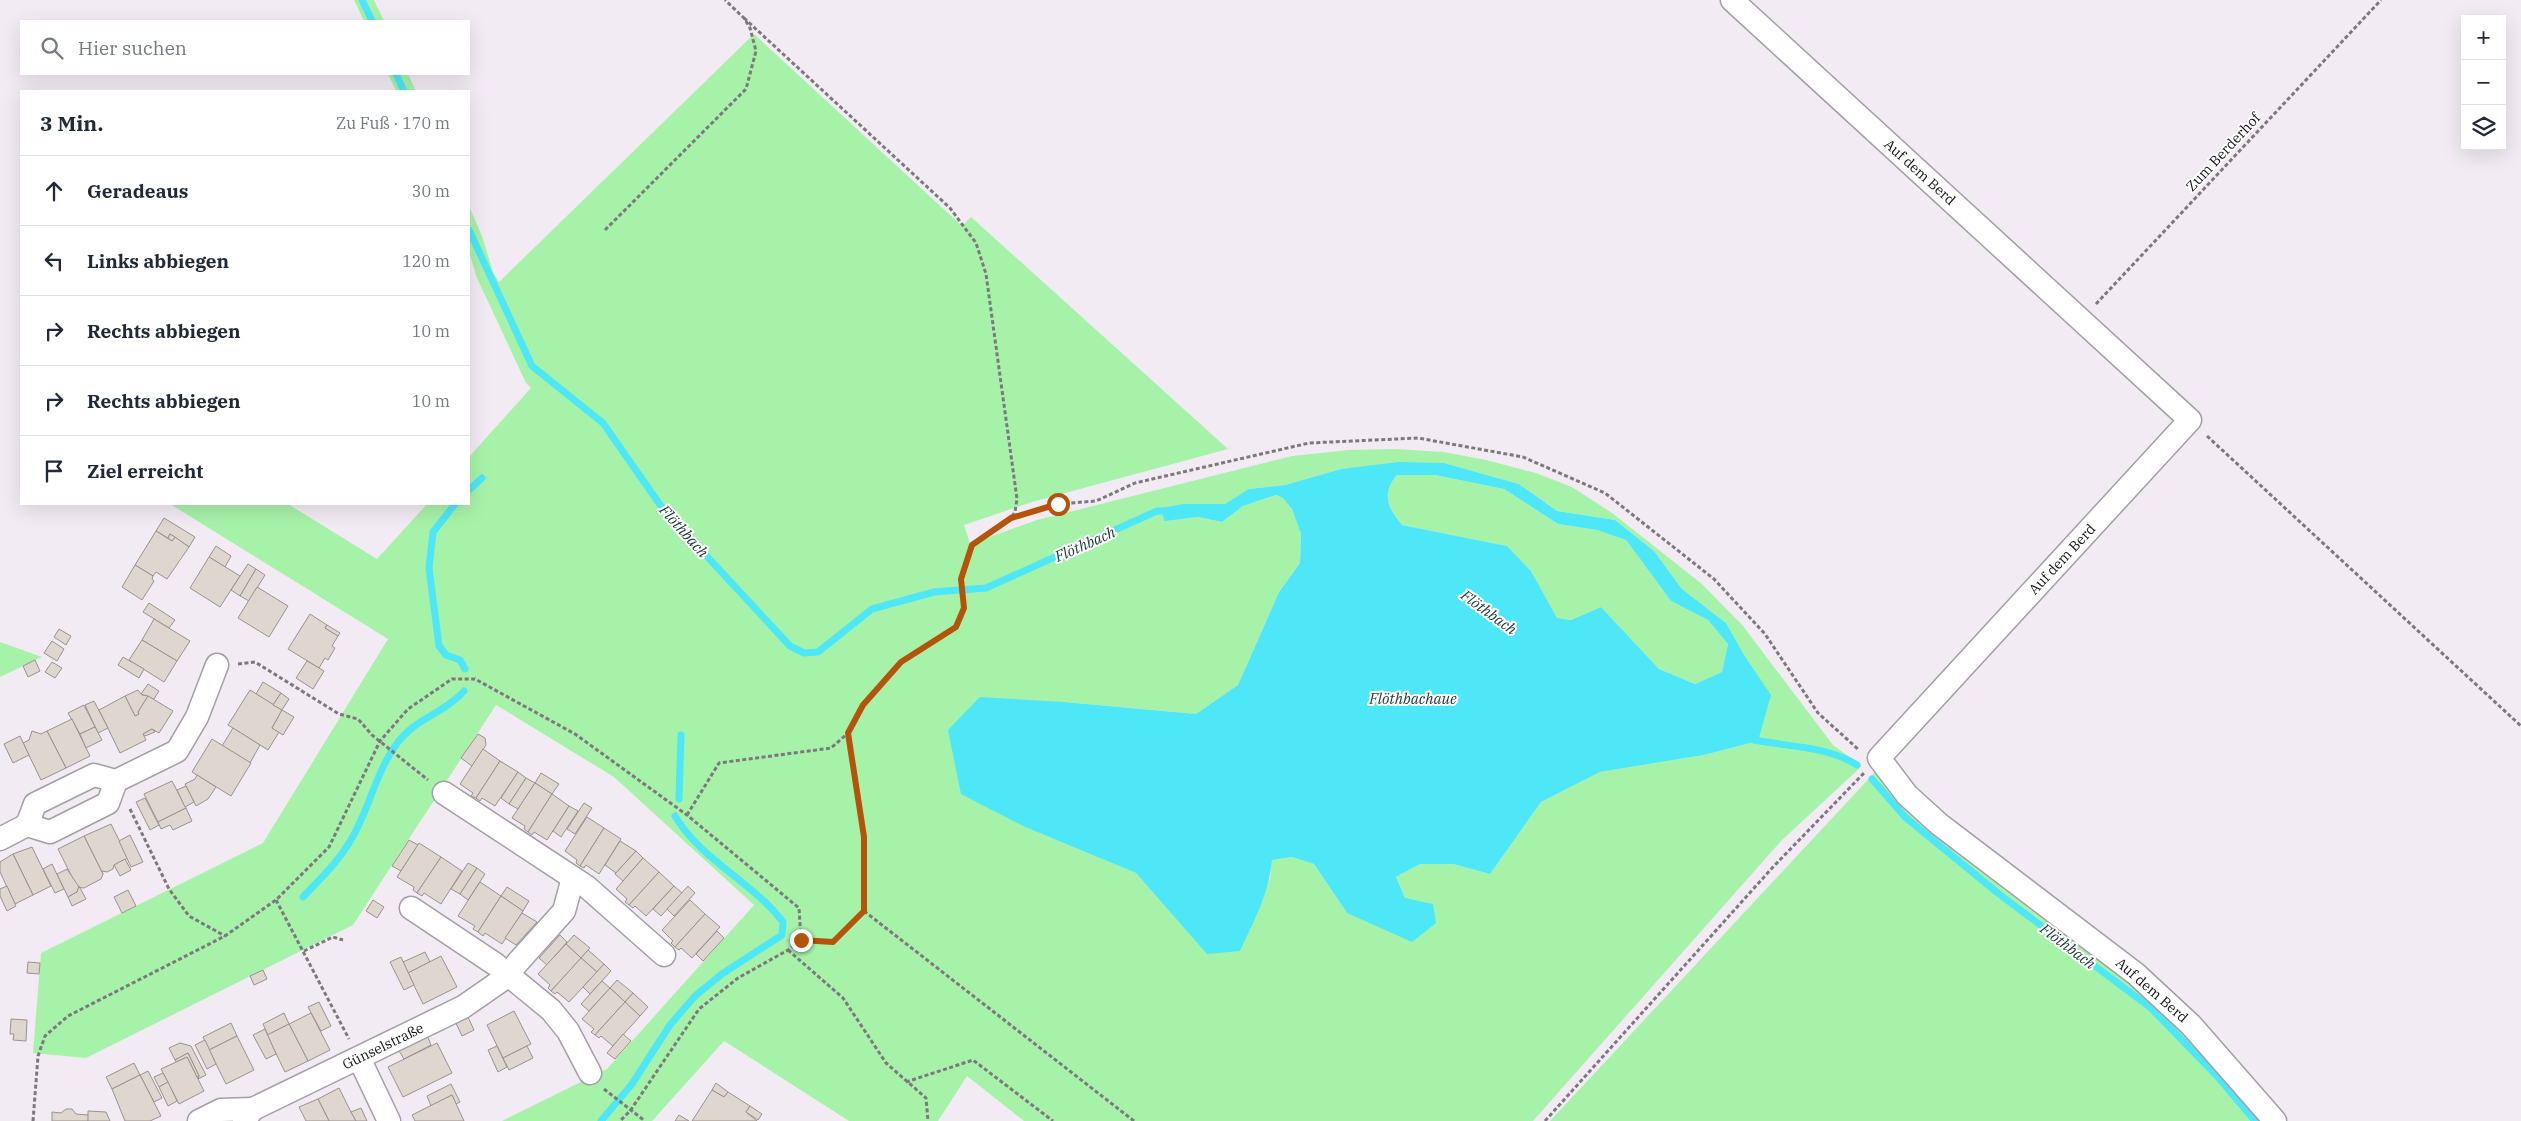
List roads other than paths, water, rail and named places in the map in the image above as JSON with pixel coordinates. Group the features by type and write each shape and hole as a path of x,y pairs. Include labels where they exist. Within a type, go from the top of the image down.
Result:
{"street":[{"name":"Auf dem Berd","path":"1732,0 2190,420 1879,758 1907,795 1939,824 2136,974 2192,1025 2275,1121"},
{"path":"0,839 27,825 35,804 94,775 116,781 177,751 197,717 217,665"},
{"path":"27,825 50,832 108,803 116,781"},
{"path":"444,793 595,893 664,955"},
{"name":"Günselstraße","path":"199,1121 221,1110 248,1115 468,1004 508,974 564,911 573,878"},
{"path":"411,908 508,974 561,1021 590,1073"},
{"path":"359,1058 390,1121"}],"water":[{"name":"Flöthbachaue","path":"1399,462 1444,463 1519,484 1557,511 1615,520 1654,551 1682,589 1726,623 1746,658 1771,695 1758,741 1704,755 1600,772 1541,802 1490,874 1453,864 1420,864 1396,877 1405,898 1433,904 1436,923 1412,942 1347,913 1314,864 1292,857 1272,860 1268,884 1240,951 1207,954 1136,873 1025,827 961,794 948,730 980,697 1064,702 1196,714 1238,685 1279,592 1300,563 1301,534 1292,509 1283,498 1276,495 1243,506 1222,522 1198,517 1164,521 1161,508 1182,504 1225,504 1249,489 1285,485 1341,469","holes":["1397,475 1435,475 1504,489 1558,524 1597,530 1626,540 1671,601 1708,620 1728,644 1722,672 1695,684 1659,669 1601,607 1571,620 1557,618 1531,571 1507,546 1402,525 1393,513 1388,501 1389,488 1392,482"]}],"waterway":[{"name":"Flöthbach","path":"362,0 372,20"},
{"name":"Flöthbach","path":"396,75 404,90"},
{"name":"Flöthbach","path":"470,232 532,366 603,423 663,509 790,646 804,653 818,652 872,609 934,592 986,588 1157,511 1171,511"},
{"path":"470,489 482,478"},
{"path":"454,505 433,532 429,568 439,646 446,655 460,660 465,669"},
{"path":"303,897 347,846 364,814 384,765 398,742 413,727 448,705 464,691"},
{"path":"679,799 681,735"},
{"name":"Flöthbach","path":"1750,739 1818,750 1845,758 1857,765"},
{"name":"Flöthbach","path":"1872,779 1905,817 1999,894 2151,1008 2218,1077 2255,1121"},
{"path":"601,1121 632,1084 670,1025 695,996 722,974 782,935 783,922 771,908 699,846 675,816"}]}
